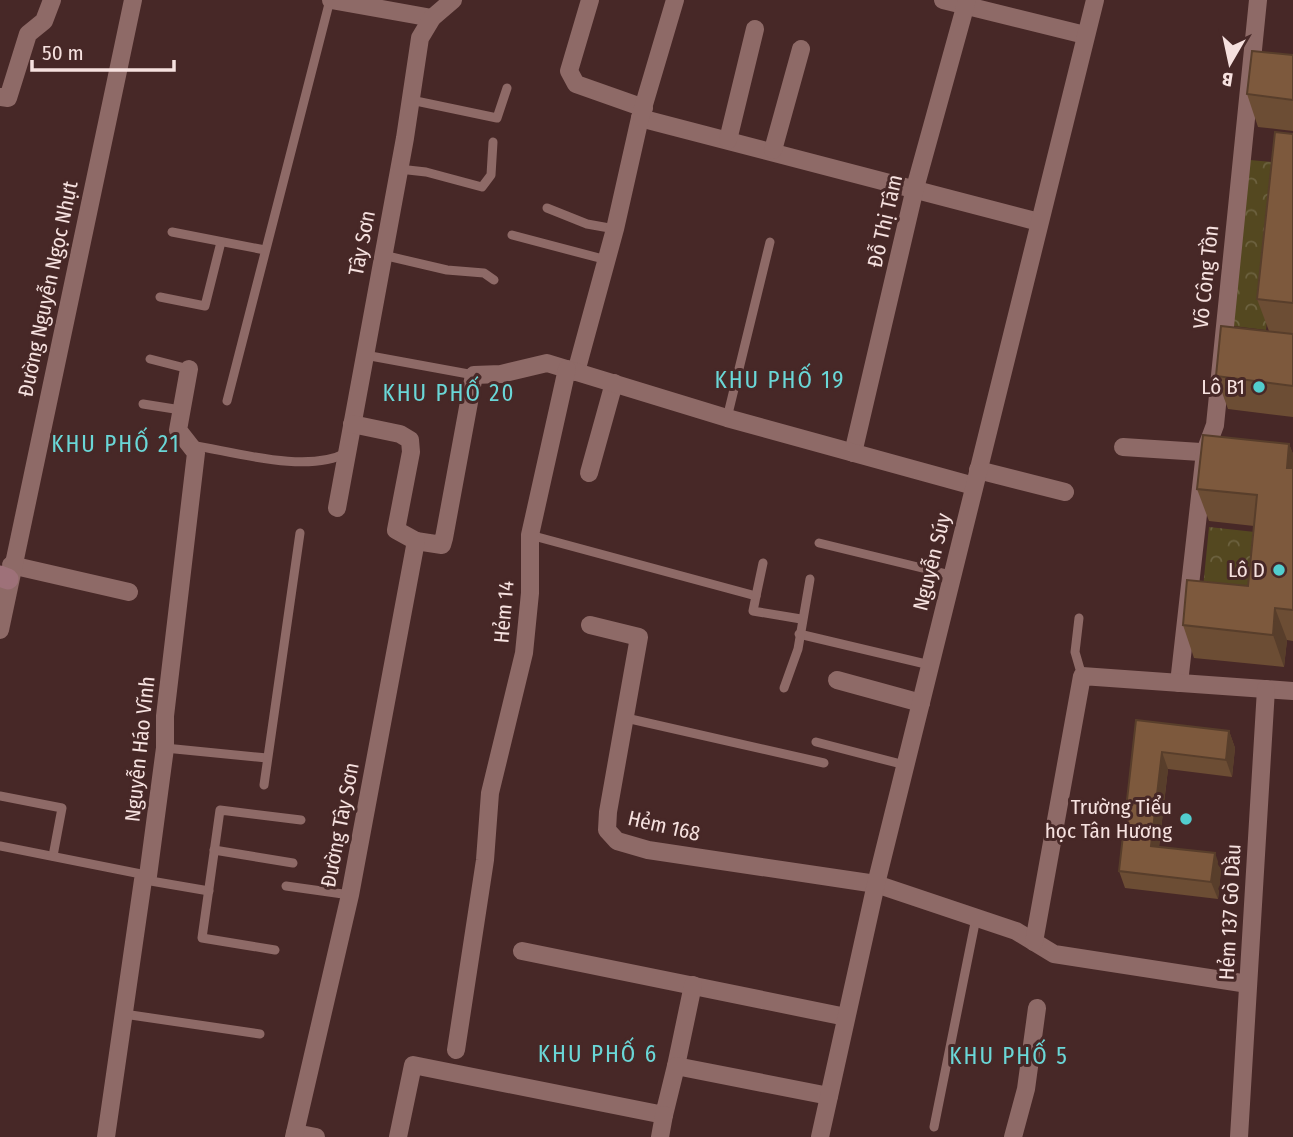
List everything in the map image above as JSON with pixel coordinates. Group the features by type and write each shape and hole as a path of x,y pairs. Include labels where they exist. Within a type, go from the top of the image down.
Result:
{"street":[{"path":"4,98 28,34 44,21 52,0"},
{"name":"Đường Nguyễn Ngọc Nhựt","path":"0,630 7,573 133,0"},
{"path":"331,0 432,18"},
{"name":"Tây Sơn","path":"337,508 399,169 420,38 432,18 453,0"},
{"path":"590,0 569,71 576,84 642,113 728,140 1039,222"},
{"name":"Hẻm 14","path":"456,1050 485,860 490,793 524,653 530,593 530,534 571,370 607,260 642,113 675,0"},
{"path":"943,0 966,2 1085,35"},
{"name":"Nguyễn Súy","path":"820,1137 876,884 920,702 1095,0"},
{"name":"Võ Công Tồn","path":"1179,683 1205,452 1215,425 1258,0"},
{"name":"Đỗ Thị Tâm","path":"853,453 915,188 966,2"},
{"path":"728,140 755,29"},
{"path":"774,150 801,49"},
{"path":"1250,71 1271,73"},
{"path":"352,424 400,434 410,440 411,452 396,530 416,541 442,545 474,375 501,374 547,363 853,453 976,478 1065,492"},
{"name":"Nguyễn Háo Vĩnh","path":"106,1137 165,748 165,716 196,453 187,445 178,430 189,369"},
{"path":"589,472 614,383"},
{"path":"1123,447 1230,453"},
{"name":"Đường Tây Sơn","path":"295,1135 350,895 416,541"},
{"path":"7,573 130,592"},
{"name":"Hẻm 168","path":"590,625 639,637 608,812 607,830 617,841 648,849 876,884 1016,931 1054,954 1248,984"},
{"path":"1034,942 1082,676 1293,691"},
{"path":"837,680 920,702"},
{"name":"Hẻm 137 Gò Dầu","path":"1240,1137 1266,689"},
{"path":"522,951 846,1017"},
{"path":"660,1137 693,985"},
{"path":"1013,1137 1027,1089 1037,1008"},
{"path":"398,1137 413,1065 664,1115"},
{"path":"676,1066 829,1096"},
{"path":"295,1135 316,1137"}],"lane":[{"path":"227,401 331,0"},
{"path":"411,100 497,118 507,88"},
{"path":"399,169 426,172 482,187 491,175 493,142"},
{"path":"547,208 587,224 615,229"},
{"path":"172,232 265,250"},
{"path":"512,235 607,260"},
{"path":"160,297 205,306 220,242"},
{"path":"727,418 770,242"},
{"path":"383,255 447,271 484,273 494,280"},
{"path":"365,355 474,375"},
{"path":"150,359 189,369"},
{"path":"143,404 181,410"},
{"path":"187,445 305,463 330,461 346,453"},
{"path":"264,785 300,533"},
{"path":"530,534 756,596"},
{"path":"819,543 951,575"},
{"path":"763,563 753,611 801,619"},
{"path":"784,688 798,649 801,619 810,579"},
{"path":"1079,618 1075,652 1082,676"},
{"path":"799,634 930,665"},
{"path":"626,718 824,763"},
{"path":"816,742 905,765"},
{"path":"165,748 267,758"},
{"path":"0,796 62,808 53,856"},
{"path":"275,950 202,939 220,810 301,820"},
{"path":"0,846 209,891"},
{"path":"214,850 293,863"},
{"path":"286,886 350,895"},
{"path":"934,1127 976,918"},
{"path":"124,1014 260,1034"}],"green space":[{"path":"1250,160 1283,163 1266,330 1233,326"},
{"path":"1209,527 1264,533 1256,613 1201,608"}],"building":[{"path":"1252,51 1293,55 1293,100 1247,94"},
{"path":"1275,132 1293,134 1293,303 1257,299"},
{"path":"1221,326 1293,334 1293,386 1216,376"},
{"path":"1203,435 1289,444 1287,468 1293,468 1293,610 1275,608 1273,635 1183,625 1187,580 1248,586 1257,495 1197,489"},
{"path":"1136,720 1229,731 1226,760 1162,752 1151,846 1215,853 1211,882 1119,871"}],"place":[{"name":"Lô B1","path":"1259,387"},
{"name":"Lô D","path":"1279,570"},
{"name":"Trường Tiểu học Tân Hương","path":"1186,819"}],"district":[{"name":"KHU PHỐ 19","path":"780,380"},
{"name":"KHU PHỐ 20","path":"449,393"},
{"name":"KHU PHỐ 21","path":"116,444"},
{"name":"KHU PHỐ 6","path":"598,1054"},
{"name":"KHU PHỐ 5","path":"1009,1056"}]}
